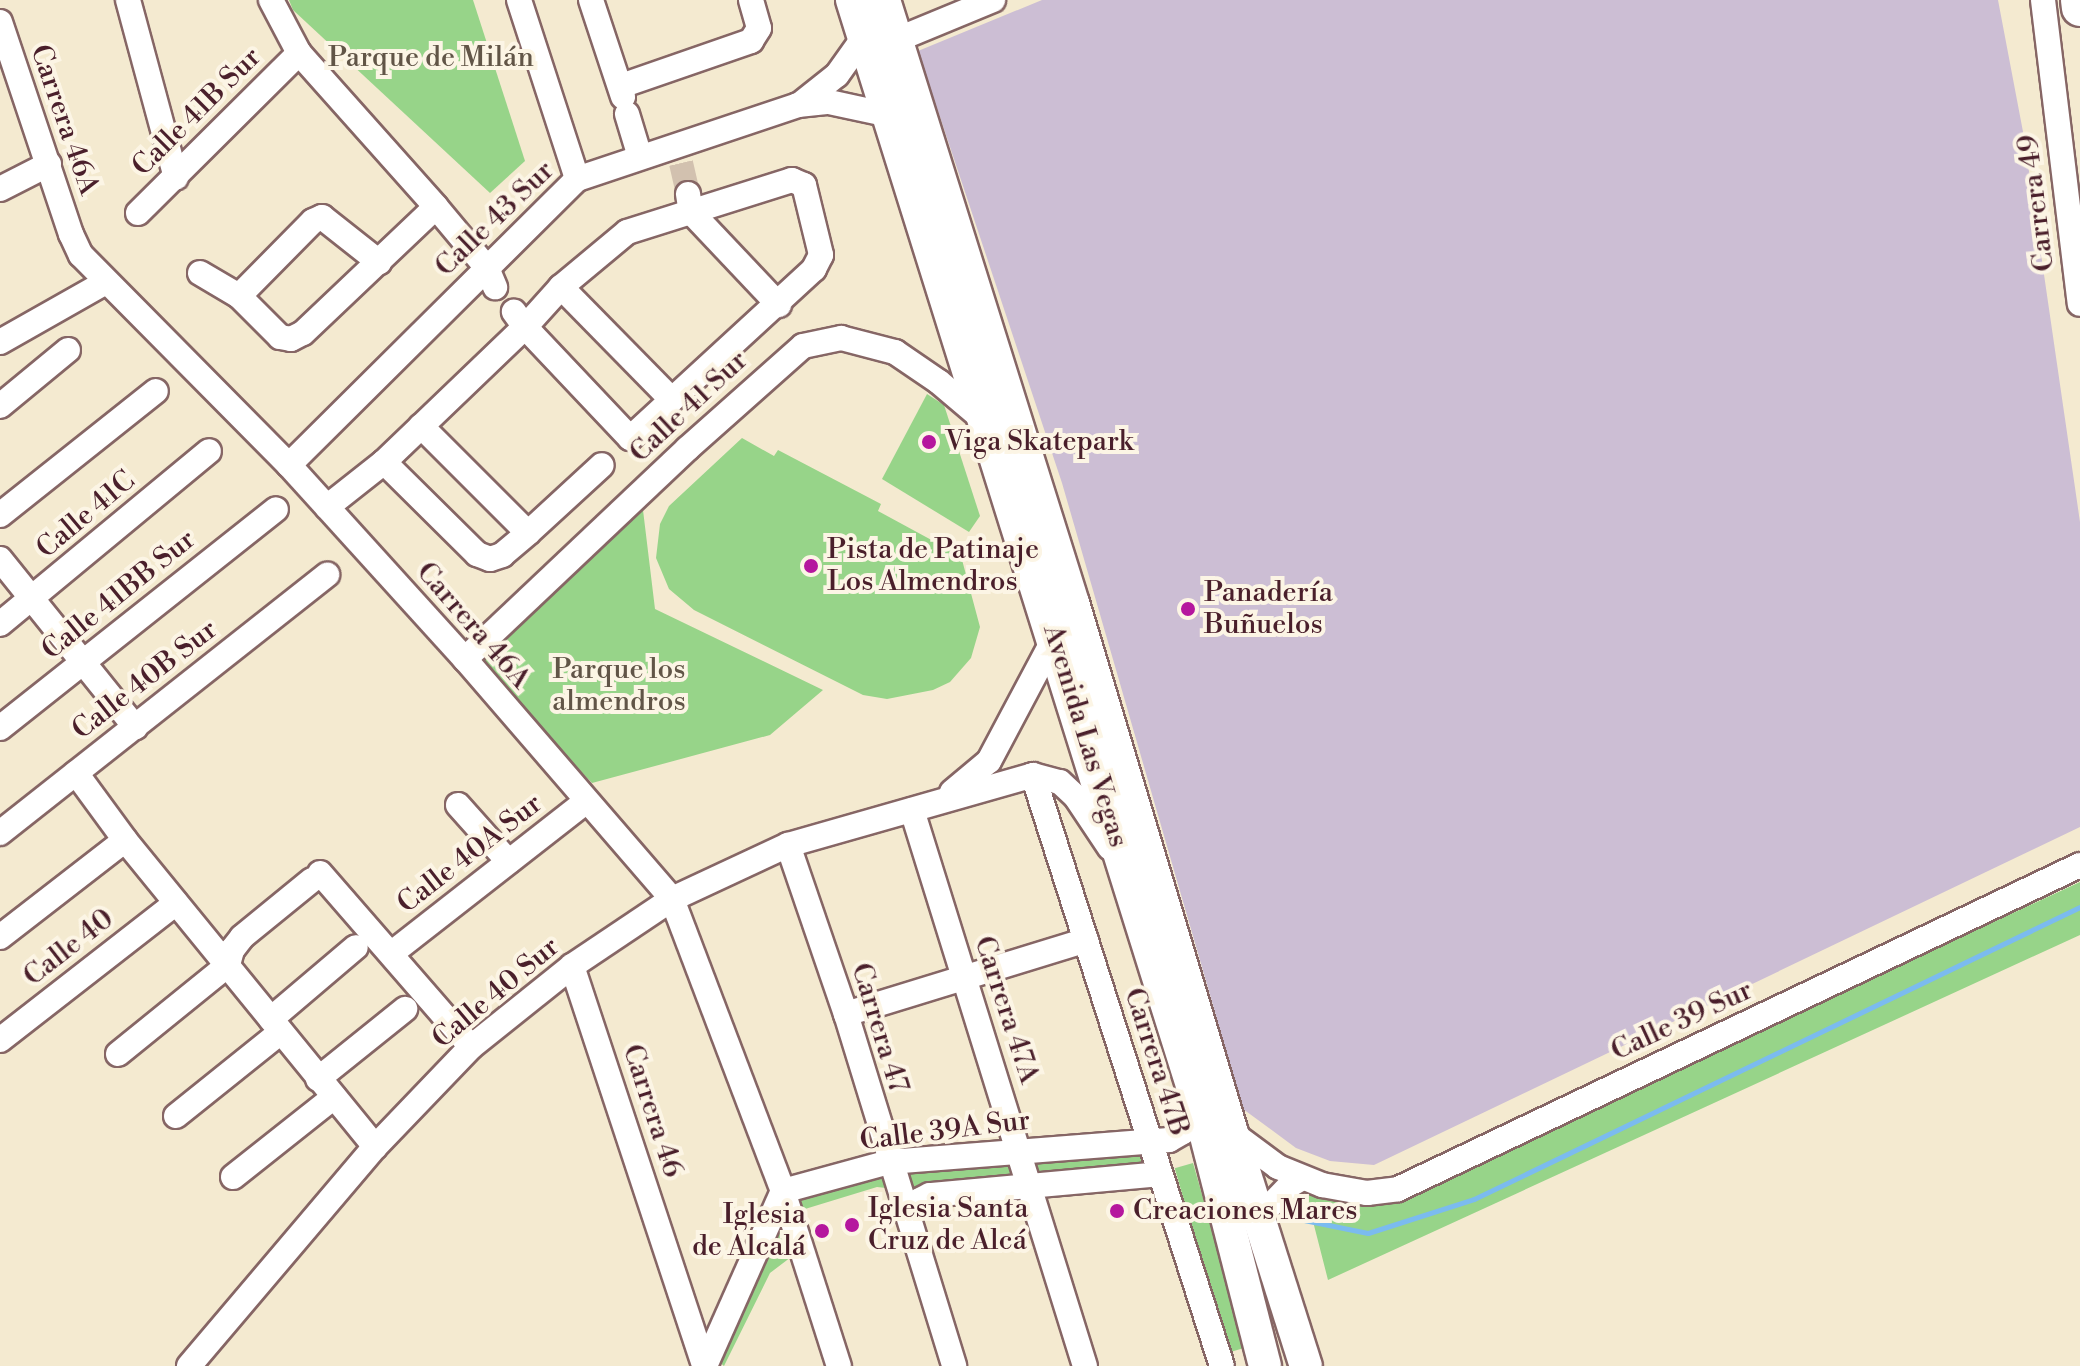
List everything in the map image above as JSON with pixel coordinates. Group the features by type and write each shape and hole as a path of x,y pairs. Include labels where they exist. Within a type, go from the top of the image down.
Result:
{"highway":[{"path":"2079,0 2080,8"}],"main road":[{"name":"Avenida Las Vegas","path":"852,0 1055,638 1200,1111 1247,1293 1260,1359"},
{"name":"Avenida Las Vegas","path":"884,0 1073,603 1232,1133 1261,1207 1306,1366"},
{"path":"1070,689 1080,687 1090,694 1100,724 1118,752"},
{"path":"1221,1192 1239,1191 1261,1207"},
{"name":"Avenida Las Vegas","path":"1261,1207 1287,1250 1326,1366"}],"street":[{"path":"128,0 176,178"},
{"path":"271,0 299,53 436,207 491,278"},
{"path":"519,0 577,179"},
{"path":"591,0 640,157"},
{"path":"623,99 751,41 759,28 751,0"},
{"path":"896,40 993,0"},
{"name":"Carrera 49","path":"2043,0 2080,304"},
{"name":"Carrera 46A","path":"0,22 71,234 81,255 289,465 465,659 585,802 672,899 783,1191 839,1366"},
{"path":"798,105 837,75 864,37"},
{"name":"Calle 41B Sur","path":"138,213 299,53"},
{"path":"798,105 829,102 889,115"},
{"name":"Calle 43 Sur","path":"289,465 491,278 577,179 640,157 680,153 798,105"},
{"path":"0,189 49,164"},
{"path":"327,507 384,462 520,320 627,232 690,203 792,180 804,185 821,255 814,269 779,305 630,438 520,320"},
{"path":"690,203 779,305"},
{"path":"200,273 239,296 280,337 291,339 436,207"},
{"path":"239,296 313,221 322,217 330,219 379,262"},
{"path":"0,342 106,282"},
{"path":"561,287 672,400"},
{"name":"Calle 41 Sur","path":"465,659 709,428 803,346 841,338 895,352 939,382 986,422"},
{"path":"0,406 68,350"},
{"path":"0,515 156,391"},
{"path":"421,426 528,533"},
{"name":"Calle 41C","path":"0,624 209,451"},
{"path":"384,462 477,554 490,559 502,555 602,465"},
{"name":"Calle 41BB Sur","path":"0,728 276,509"},
{"path":"0,559 135,727"},
{"name":"Calle 40B Sur","path":"0,833 327,575"},
{"name":"Calle 40 Sur","path":"936,802 989,761 1073,603"},
{"path":"76,773 125,840 375,1147"},
{"path":"1033,775 1060,782 1076,797 1126,870"},
{"name":"Calle 40 Sur","path":"189,1366 375,1147 471,1047 572,966 672,899 788,845 1033,775"},
{"name":"Carrera 47B","path":"1033,775 1222,1366"},
{"name":"Calle 40A Sur","path":"392,953 585,802"},
{"path":"458,805 509,862"},
{"name":"Carrera 47A","path":"912,810 1085,1366"},
{"path":"0,937 125,840"},
{"name":"Carrera 47","path":"788,845 846,1014 954,1366"},
{"name":"Calle 39 Sur","path":"1232,1133 1278,1167 1302,1178 1346,1192 1398,1189 2080,865"},
{"path":"118,1054 228,965 232,950 242,937 316,877 392,953 471,1047"},
{"name":"Calle 40","path":"0,1040 176,903"},
{"path":"846,1014 1086,940"},
{"path":"176,1116 276,1026 356,947"},
{"name":"Carrera 46","path":"572,966 704,1366"},
{"path":"233,1177 405,1009"},
{"name":"Calle 39A Sur","path":"783,1191 889,1162 1150,1142 1177,1136 1200,1111"},
{"path":"909,1217 920,1200 930,1195 1160,1174"},
{"path":"1261,1207 1302,1178"},
{"path":"704,1366 783,1191"}],"shaded area":[{"path":"1042,0 1998,0 2024,137 2080,522 2080,827 1374,1165 1330,1161 1296,1148 1243,1109 1062,483 918,51"}],"green space":[{"name":"Parque de Milán","path":"289,0 473,0 525,161 490,193 293,10"},
{"name":"Viga Skatepark","path":"927,394 944,405 980,516 969,532 882,479"},
{"name":"Pista de Patinaje Los Almendros","path":"742,438 774,456 778,450 881,504 878,511 961,556 980,627 971,658 950,682 933,690 887,699 863,695 694,610 669,589 656,558 660,524 669,506"},
{"name":"Parque los almendros","path":"643,510 655,609 823,690 770,735 592,783 477,663"},
{"path":"2080,882 2080,935 1328,1280 1306,1194 1362,1204 1519,1141"},
{"path":"1139,1142 1148,1174 905,1190 877,1187 805,1209 801,1213 795,1254 770,1273 724,1366 711,1355 773,1220 815,1182"},
{"path":"1193,1163 1246,1348 1228,1353 1175,1168"}],"waterway":[{"path":"1304,1220 1368,1233 1474,1199 2080,907"}],"tunnel":[{"path":"681,163 688,194"}],"place":[{"name":"Viga Skatepark","path":"929,442"},
{"name":"Pista de Patinaje Los Almendros","path":"811,566"},
{"name":"Panadería Buñuelos","path":"1188,609"},
{"name":"Creaciones Mares","path":"1117,1211"},
{"name":"Iglesia Santa Cruz de Alcá","path":"852,1225"},
{"name":"Iglesia de Alcalá","path":"822,1231"}]}
